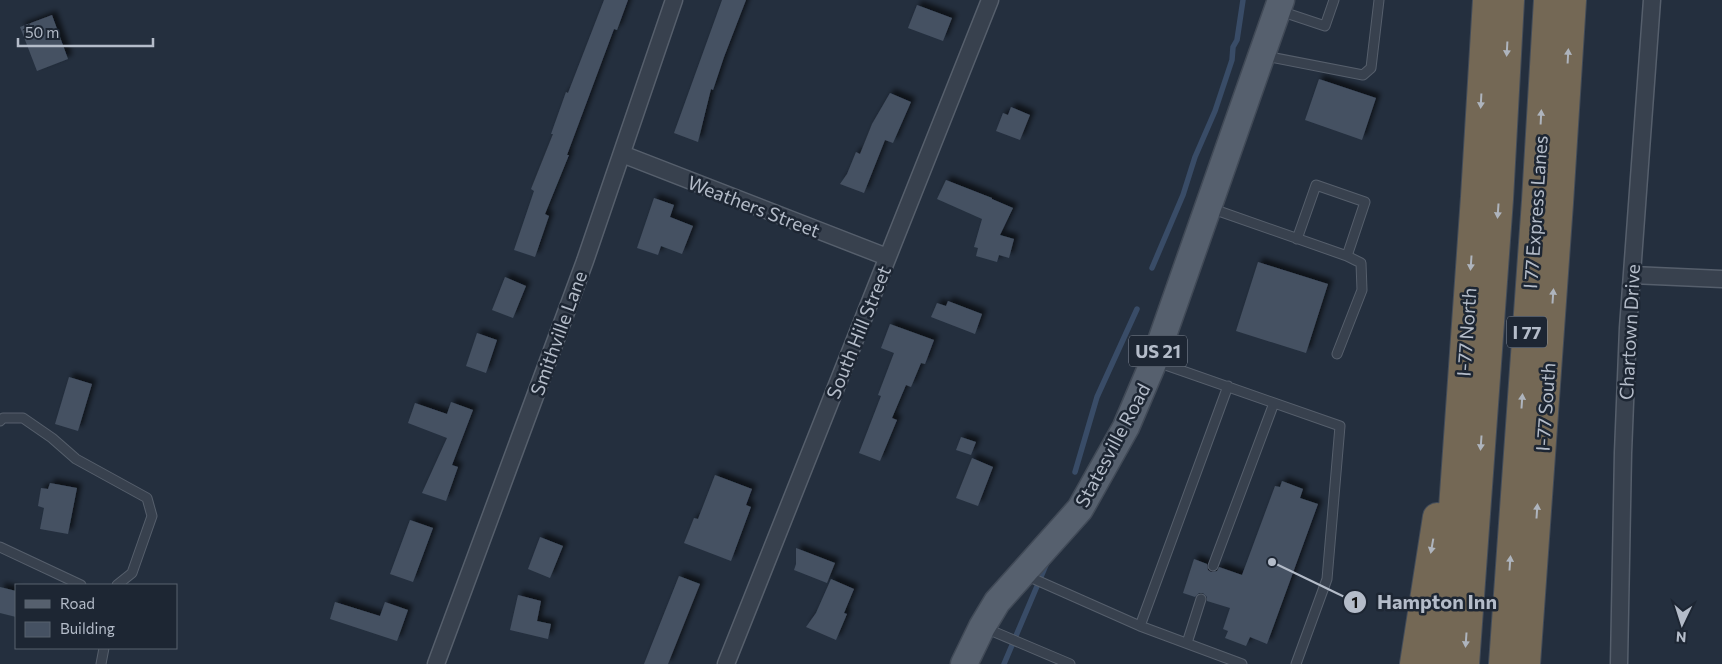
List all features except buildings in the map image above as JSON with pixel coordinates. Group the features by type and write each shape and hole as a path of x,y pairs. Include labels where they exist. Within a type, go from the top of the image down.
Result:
{"highway":[{"name":"I-77 North","path":"1442,664 1487,0"},
{"name":"I 77 Express Lanes","path":"1465,664 1498,208 1510,0"},
{"name":"I 77 Express Lanes","path":"1503,664 1536,201 1548,0"},
{"name":"I-77 South","path":"1526,664 1559,212 1572,0"},
{"path":"1414,664 1428,567 1464,360"}],"main road":[{"name":"Statesville Road","path":"964,664 997,602 1080,509 1126,427 1154,361 1279,5"}],"street":[{"name":"Smithville Lane","path":"436,664 585,261 674,0"},
{"name":"South Hill Street","path":"726,664 990,0"},
{"name":"Chartown Drive","path":"1618,664 1623,453 1632,275 1652,0"},
{"name":"Weathers Street","path":"622,154 887,257"},
{"path":"1632,275 1722,279"}],"lane":[{"path":"1279,5 1325,26 1334,0"},
{"path":"1262,55 1363,75 1372,68 1380,0"},
{"path":"1297,239 1316,185 1365,202 1348,256"},
{"path":"1207,207 1348,256 1361,263 1362,290 1337,354"},
{"path":"1154,361 1340,426 1327,579 1296,664"},
{"path":"1140,626 1228,386"},
{"path":"1213,566 1274,403"},
{"path":"0,422 4,418 23,418 52,438 76,459 147,498 152,516 132,573 118,584"},
{"path":"0,547 79,584"},
{"path":"1022,573 1140,626 1242,664"},
{"path":"1187,643 1201,599"},
{"path":"982,627 1070,664"},
{"path":"101,664 104,649"}],"waterway":[{"path":"1152,268 1183,195 1195,157 1215,111 1232,60 1243,0"},
{"path":"1075,472 1097,397 1137,309"},
{"path":"1004,664 1046,565"}],"place":[{"name":"Hampton Inn","path":"1272,562"}]}
